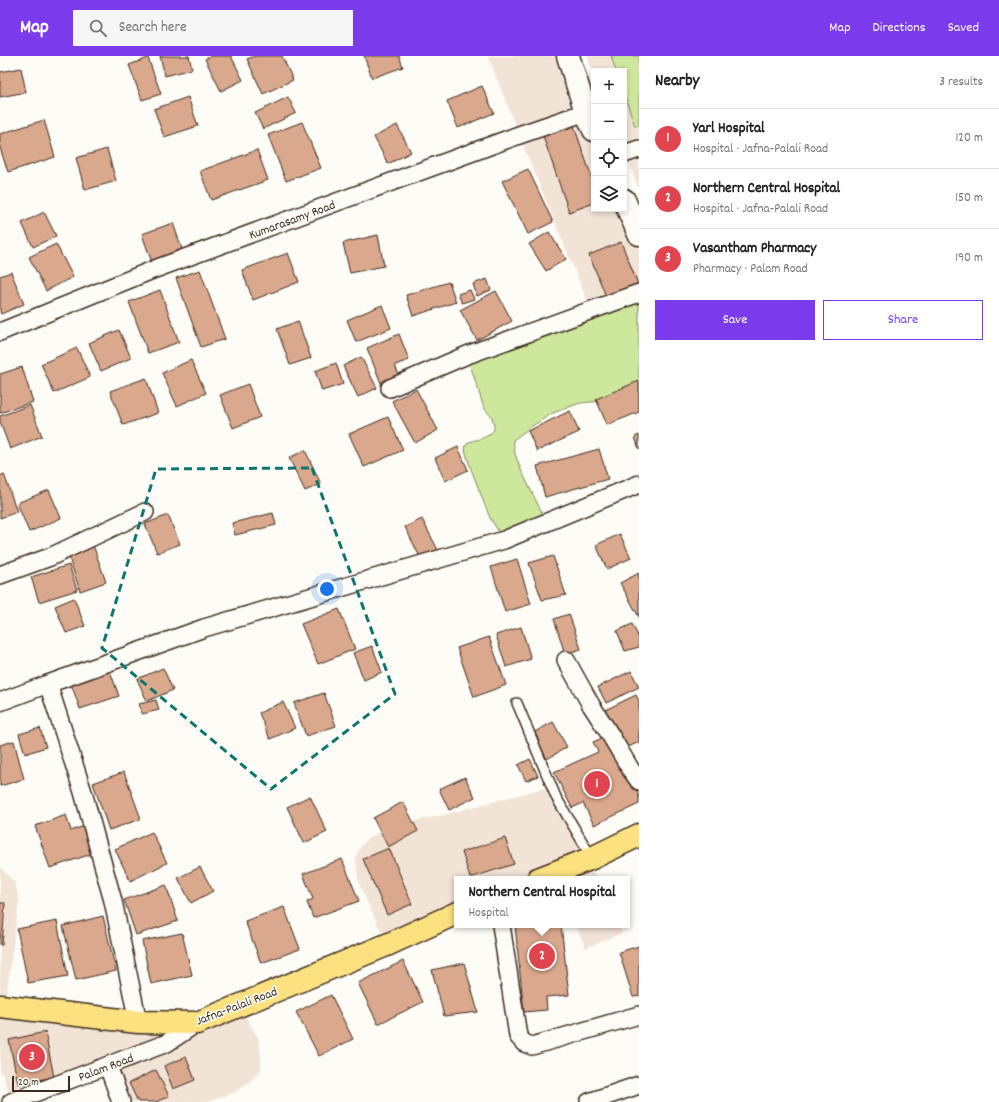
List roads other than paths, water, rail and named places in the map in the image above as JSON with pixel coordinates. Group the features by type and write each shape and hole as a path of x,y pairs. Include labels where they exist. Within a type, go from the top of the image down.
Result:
{"main road":[{"path":"568,56 590,121"},
{"path":"627,207 639,234"},
{"path":"546,876 592,858 639,835"},
{"name":"Jafna-Palali Road","path":"0,1006 138,1022 197,1023 389,944 454,914"}],"street":[{"name":"Kumarasamy Road","path":"0,332 155,269 518,135 590,121"},
{"path":"627,153 639,149"},
{"path":"390,388 466,355 639,292"},
{"path":"0,702 204,628 504,540 639,484"},
{"path":"0,575 50,557 145,512"},
{"path":"566,660 591,706 639,781"},
{"path":"48,684 83,792 113,901 138,1022"},
{"path":"501,928 518,1036 524,1043 532,1046 639,1015"},
{"name":"Palam Road","path":"11,1102 108,1066 167,1042 197,1023"},
{"path":"108,1066 121,1102"},
{"path":"588,1102 639,1085"}],"lane":[{"path":"517,703 556,797 592,858"}],"place":[{"name":"Yarl Hospital","path":"597,784"},
{"name":"Northern Central Hospital","path":"542,956"},
{"name":"Vasantham Pharmacy","path":"32,1057"}]}
